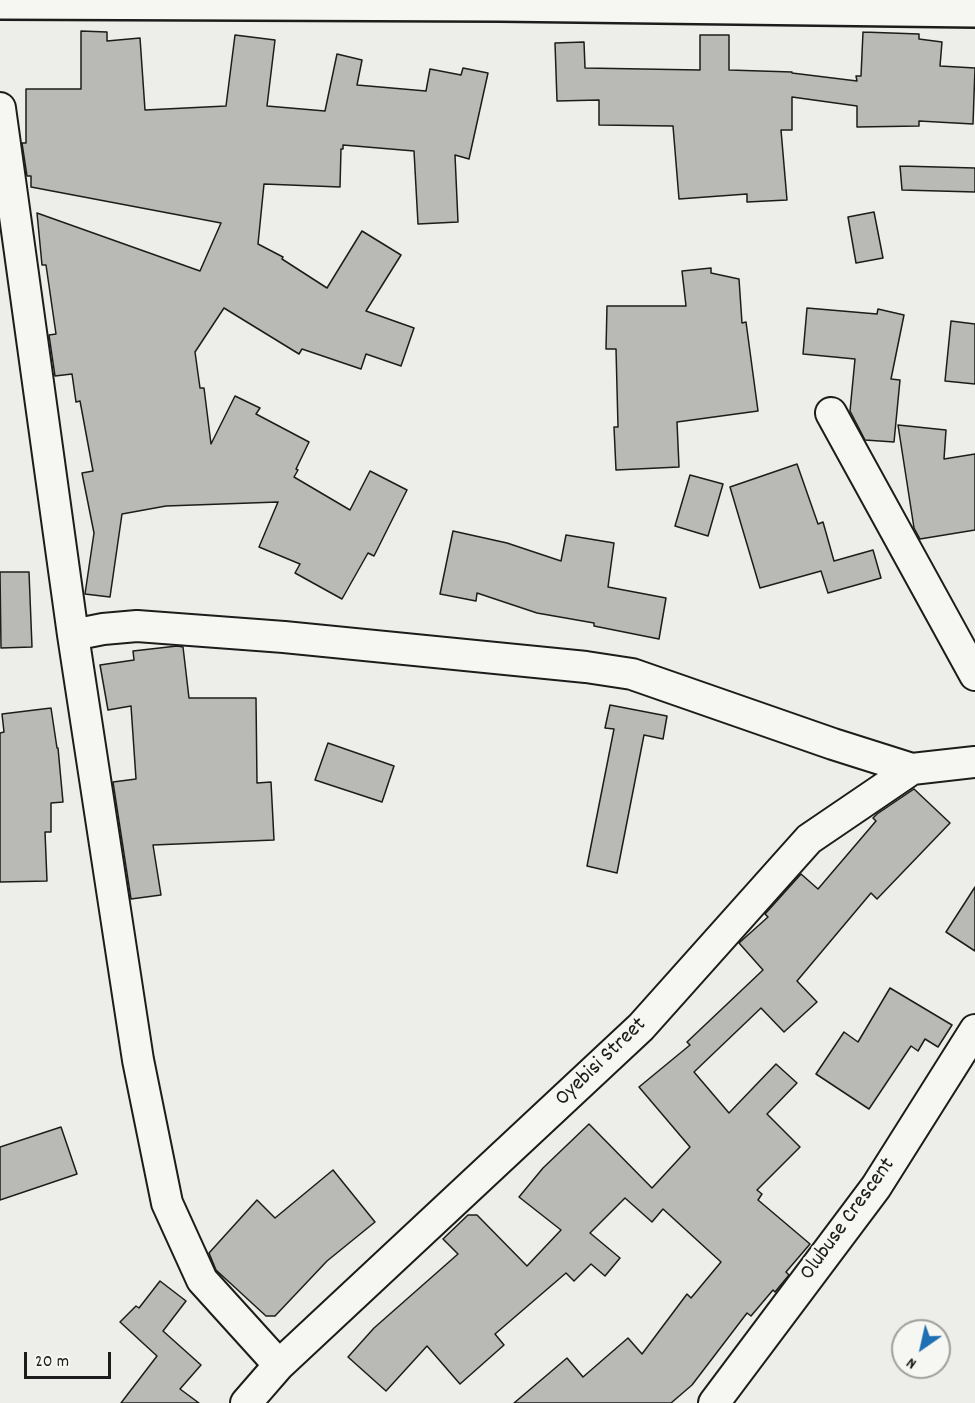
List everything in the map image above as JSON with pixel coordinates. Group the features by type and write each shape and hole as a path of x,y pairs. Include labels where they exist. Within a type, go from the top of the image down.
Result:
{"main road":[{"path":"5,2 500,2 975,10"}],"street":[{"path":"0,108 73,635 138,1060 167,1203 202,1280 279,1365"},
{"path":"831,413 975,675"},
{"path":"73,635 137,626 284,637 586,667 632,674 912,769"},
{"name":"Oyebisi Street","path":"246,1403 279,1365 641,1027 809,839 912,769 975,762"},
{"name":"Olubuse Crescent","path":"714,1403 876,1187 975,1030"}],"building":[{"path":"81,31 107,32 107,41 140,38 145,110 226,106 235,35 275,40 267,106 325,111 337,54 362,60 357,85 426,91 430,69 461,75 463,68 488,73 469,159 455,155 458,222 418,224 414,151 343,145 340,187 264,184 258,244 283,257 282,259 327,288 362,231 401,255 366,311 414,328 401,366 366,354 361,369 302,349 299,354 224,308 195,352 200,388 204,388 211,444 235,396 260,408 256,414 309,442 294,477 350,510 370,471 407,490 374,556 368,553 342,599 295,573 300,564 259,547 278,502 166,506 122,514 110,597 85,594 94,533 82,473 93,471 80,401 76,402 72,374 55,376 49,335 56,334 46,265 42,265 37,213 200,271 221,223 31,187 31,176 27,176 22,143 26,143 26,89 81,89"},
{"path":"863,32 919,34 919,39 942,42 940,66 975,68 973,124 919,121 919,126 857,127 857,106 792,97 792,130 781,130 787,200 747,202 747,194 679,199 673,126 599,125 599,100 557,101 555,43 584,42 585,68 700,70 700,35 729,35 729,70 792,72 857,81 856,76 861,76"},
{"path":"900,166 975,168 975,192 902,190"},
{"path":"874,212 883,258 856,263 848,217"},
{"path":"711,268 711,273 739,279 742,323 746,322 758,411 677,422 679,467 616,470 614,427 618,427 616,349 606,349 607,306 686,306 682,271"},
{"path":"807,308 877,314 878,309 904,315 891,379 900,380 894,442 865,440 850,411 855,359 803,354"},
{"path":"951,321 975,324 975,384 945,381"},
{"path":"898,425 946,430 944,459 975,454 975,530 920,539 914,528"},
{"path":"797,464 818,524 823,522 834,561 873,550 881,578 828,593 821,571 760,588 730,487"},
{"path":"690,475 723,484 708,536 675,526"},
{"path":"453,531 507,543 561,561 566,535 614,543 608,587 666,598 659,639 594,626 594,623 537,613 477,593 476,601 440,594"},
{"path":"0,572 29,572 32,647 1,648"},
{"path":"183,647 189,698 256,698 257,783 271,782 274,840 153,845 161,895 131,899 113,782 136,779 131,706 108,710 100,665 134,660 133,651"},
{"path":"610,705 667,716 663,739 644,735 617,873 587,866 614,729 605,728"},
{"path":"51,708 58,748 63,802 51,803 51,832 45,832 47,881 0,882 0,733 4,732 2,714"},
{"path":"328,743 394,766 382,802 315,780"},
{"path":"914,789 950,823 877,899 871,893 797,981 817,1002 784,1032 761,1008 694,1072 729,1113 776,1064 797,1083 767,1114 800,1147 757,1190 762,1194 758,1200 810,1244 786,1272 789,1275 775,1292 773,1290 751,1316 747,1313 692,1385 671,1403 514,1403 567,1358 583,1377 628,1338 642,1354 687,1294 691,1298 721,1262 663,1209 652,1222 625,1198 590,1233 620,1258 605,1276 591,1264 574,1281 566,1273 495,1334 504,1345 460,1384 427,1346 386,1391 348,1357 374,1328 458,1254 443,1239 468,1215 477,1215 527,1266 561,1230 519,1197 543,1168 589,1124 652,1188 690,1147 639,1087 690,1045 687,1042 763,970 739,943 768,917 765,914 801,874 818,889 876,821 873,818"},
{"path":"975,887 975,951 946,932"},
{"path":"890,988 952,1025 938,1047 925,1039 918,1051 911,1046 869,1109 816,1074 844,1032 858,1042"},
{"path":"61,1127 77,1174 0,1200 0,1147"},
{"path":"333,1170 375,1222 327,1261 275,1316 266,1316 216,1270 209,1253 257,1200 275,1218"},
{"path":"160,1281 186,1301 163,1331 201,1365 180,1389 199,1403 121,1403 157,1356 120,1322 136,1306 139,1308"}]}
